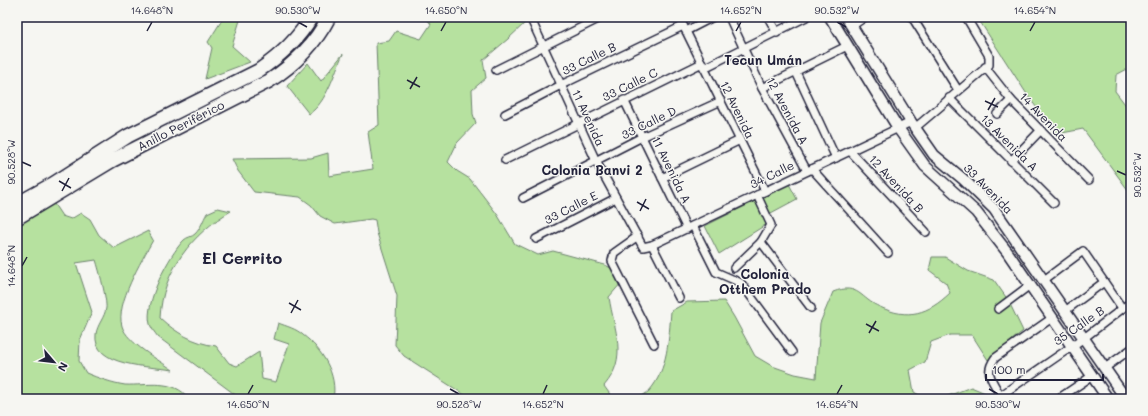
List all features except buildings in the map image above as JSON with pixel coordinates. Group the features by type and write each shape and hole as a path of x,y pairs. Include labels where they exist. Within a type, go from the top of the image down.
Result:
{"highway":[{"name":"Anillo Periférico","path":"17,204 53,184 128,136 258,71 276,58 292,43 311,17"},
{"name":"Anillo Periférico","path":"17,218 113,160 217,106 256,89 283,72 311,45 329,17"}],"street":[{"name":"11 Avenida","path":"530,17 596,161 643,247"},
{"path":"496,70 543,48 602,17"},
{"name":"12 Avenida","path":"679,17 765,191"},
{"name":"33 Calle B","path":"505,114 561,85 684,28 713,17"},
{"name":"12 Avenida A","path":"728,17 762,88 810,170 888,253"},
{"path":"768,17 776,33"},
{"name":"33 Calle C","path":"505,160 624,100 744,50 806,17"},
{"name":"33 Avenida","path":"830,17 898,128 925,166 976,212 1008,253 1108,399"},
{"name":"33 Avenida","path":"846,17 913,125 934,154 963,179 994,210 1105,368 1127,396"},
{"path":"852,26 865,17"},
{"path":"912,17 958,90"},
{"name":"34 Calle","path":"643,247 652,245 898,128 913,125 949,98 990,61 989,56 966,17"},
{"path":"762,88 847,46"},
{"name":"14 Avenida","path":"985,67 1011,100 1089,180"},
{"path":"796,72 836,158"},
{"name":"13 Avenida A","path":"949,98 1054,203"},
{"name":"11 Avenida A","path":"624,100 662,178 716,272 741,283 792,352"},
{"path":"997,114 1011,100"},
{"name":"33 Calle D","path":"523,198 642,137 721,102"},
{"path":"1011,161 1041,130"},
{"path":"662,178 740,140"},
{"name":"12 Avenida B","path":"850,151 926,232"},
{"path":"734,268 761,242 769,229 771,222 757,195"},
{"name":"33 Calle E","path":"536,238 616,198"},
{"path":"638,236 614,253 612,261 654,344"},
{"path":"761,242 811,308"},
{"path":"652,245 679,298"},
{"path":"1044,280 1083,251 1122,308"},
{"path":"1065,311 1104,282"},
{"path":"998,309 1030,285"},
{"name":"35 Calle B","path":"1000,397 1084,338 1131,302"},
{"path":"1000,397 988,370 995,358 1052,318"},
{"path":"1105,368 1131,349"},
{"path":"1058,399 1092,376"}],"green space":[{"path":"221,17 241,17 232,46 250,62 205,79 212,48 208,42 222,20"},
{"path":"425,17 521,17 525,23 483,60 486,78 472,90 473,114 476,123 457,143 448,162 457,171 470,179 497,214 515,244 538,255 553,251 605,265 621,273 622,282 609,297 618,343 618,354 612,375 604,386 612,397 618,399 471,399 404,356 395,345 397,296 377,233 375,220 371,219 335,224 320,216 311,205 300,197 254,192 238,171 232,159 311,158 328,153 329,176 373,169 368,132 379,125 376,43 389,41 396,31 421,39 431,24"},
{"path":"977,17 1131,17 1131,67 1116,75 1115,91 1131,112 1131,194 1083,129 1057,134 1030,99"},
{"path":"343,54 325,95 321,102 309,114 287,86 308,63 321,81"},
{"path":"789,184 797,199 769,214 761,197"},
{"path":"43,200 54,204 62,216 71,219 81,213 90,219 99,235 114,248 148,231 153,240 126,294 122,306 122,326 130,339 173,370 124,363 103,353 97,345 96,334 106,308 106,304 96,260 76,263 92,312 80,340 79,361 86,373 125,385 160,384 176,388 183,392 189,399 17,399 17,211"},
{"path":"755,201 767,224 719,254 705,226"},
{"path":"218,208 231,211 204,230 182,255 173,269 167,285 162,301 160,318 172,328 193,340 216,346 229,363 237,366 259,352 262,379 276,382 289,344 274,339 278,323 295,329 310,341 327,363 333,381 333,399 241,399 158,337 152,329 149,315 151,304 154,292 165,268 184,240 197,232 207,213"},
{"path":"932,257 945,257 968,271 994,280 1008,300 1023,331 988,360 972,335 950,335 931,342 925,362 910,370 914,392 926,399 636,399 649,391 655,383 664,363 671,311 687,302 724,301 755,356 772,366 795,374 816,378 820,323 833,292 842,289 854,290 873,304 890,311 900,313 909,314 926,310 934,306 950,293 946,283 929,270"},
{"path":"971,387 990,395 992,399 940,399"}],"district":[{"name":"Tecun Umán","path":"763,60"},
{"name":"Colonia Banvi 2","path":"592,170"},
{"name":"El Cerrito","path":"242,258"},
{"name":"Colonia Otthem Prado","path":"765,282"}]}
